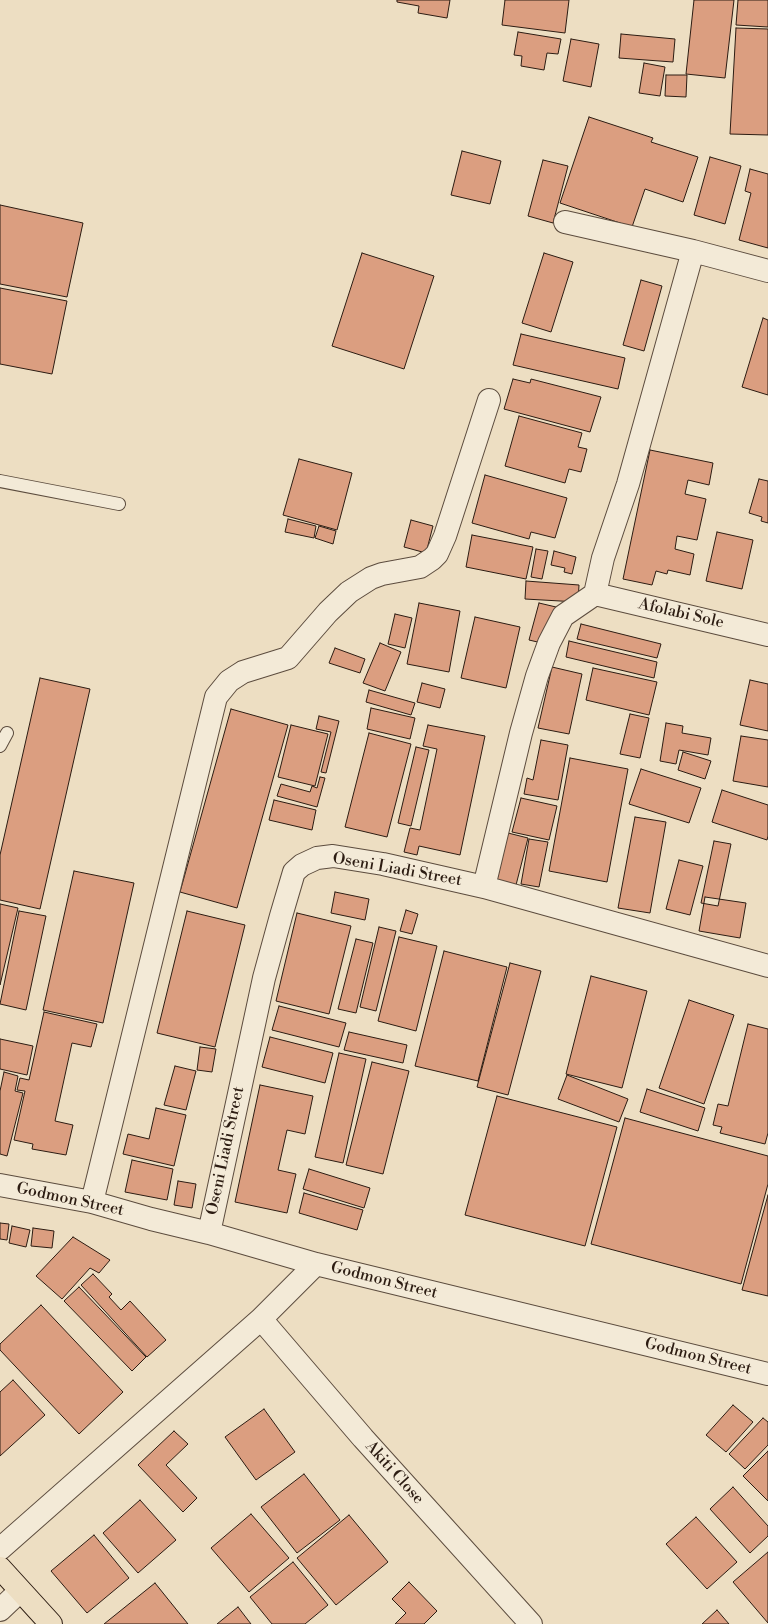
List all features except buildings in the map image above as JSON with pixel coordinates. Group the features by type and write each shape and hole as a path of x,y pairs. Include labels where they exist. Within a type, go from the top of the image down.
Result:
{"main road":[{"path":"0,1568 50,1624"}],"street":[{"path":"565,222 693,251 768,271"},
{"path":"484,887 521,733 537,676 563,616 595,594 603,558 628,484 693,251"},
{"path":"92,1202 216,698 229,680 244,672 288,658 328,612 349,592 371,578 382,574 420,567 437,554 445,536 489,400"},
{"name":"Afolabi Sole","path":"595,594 768,635"},
{"name":"Oseni Liadi Street","path":"209,1232 264,978 294,872 302,865 317,858 333,856 383,864 484,887 768,966"},
{"name":"Godmon Street","path":"0,1185 92,1202 151,1219 209,1232 316,1264 768,1374"},
{"path":"0,1549 261,1319 316,1264"},
{"name":"Akiti Close","path":"261,1319 363,1438 530,1624"},
{"path":"0,1610 20,1591"}],"lane":[{"path":"0,481 119,504"},
{"path":"0,746 7,734"}]}
